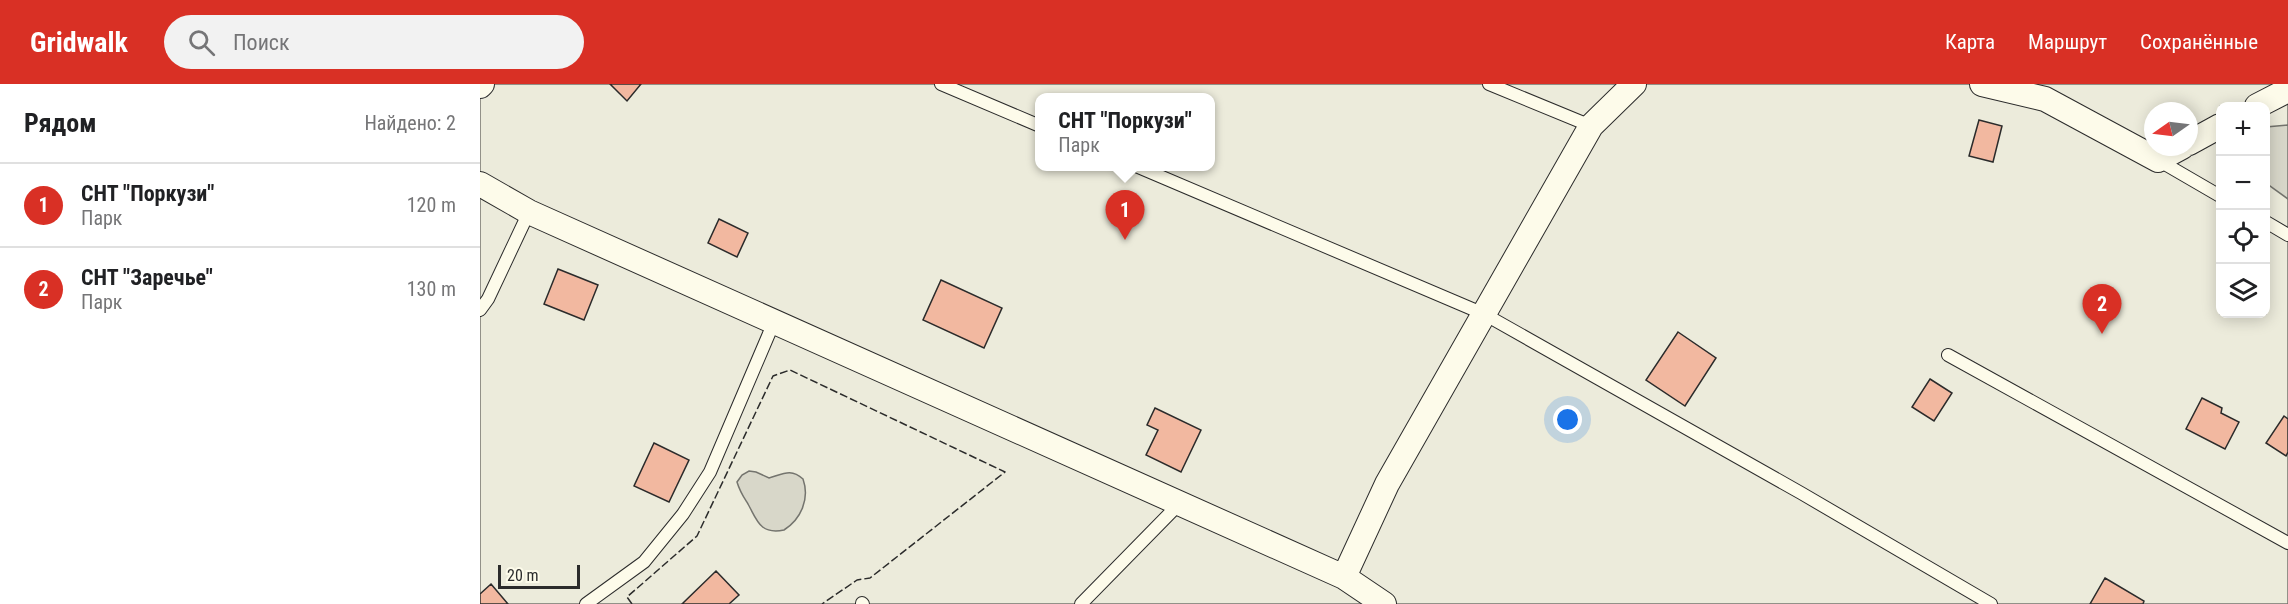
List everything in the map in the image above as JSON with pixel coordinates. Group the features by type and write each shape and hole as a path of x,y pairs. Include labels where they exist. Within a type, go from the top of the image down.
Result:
{"street":[{"path":"1344,577 1388,484 1591,126 1634,84"},
{"path":"1983,84 2045,99 2158,160 2165,156"},
{"path":"2266,102 2288,90"},
{"path":"2198,138 2216,128"},
{"path":"480,184 529,212 1344,577 1384,604"}],"lane":[{"path":"941,84 1035,124"},
{"path":"1488,84 1591,126"},
{"path":"2158,160 2216,194"},
{"path":"1148,171 1484,314 1991,604"},
{"path":"480,310 488,299 529,212"},
{"path":"2270,225 2288,235"},
{"path":"586,604 644,562 683,514 710,472 774,322"},
{"path":"1948,355 2288,543"},
{"path":"1081,604 1179,504"}],"shaded area":[{"path":"482,84 2288,84 2288,604 480,604 480,86"},
{"path":"2288,125 2288,199 2270,186 2270,127"},
{"path":"749,471 769,478 791,473 803,479 805,501 803,508 784,530 764,528 757,521 737,482"}],"building":[{"path":"610,84 641,84 627,101"},
{"path":"1979,120 2002,126 1993,162 1969,156"},
{"path":"719,219 748,233 737,257 708,243"},
{"path":"558,269 598,285 584,320 544,304"},
{"path":"941,280 1002,308 984,348 923,320"},
{"path":"1678,332 1716,358 1685,406 1646,380"},
{"path":"1930,379 1952,393 1934,421 1912,407"},
{"path":"2202,398 2222,408 2221,413 2239,422 2225,449 2186,429"},
{"path":"1155,408 1201,430 1181,472 1146,455 1158,430 1147,425"},
{"path":"2284,416 2288,419 2286,456 2266,443"},
{"path":"654,443 689,460 669,502 634,486"},
{"path":"716,571 739,595 729,604 682,604"},
{"path":"2105,578 2144,601 2143,604 2090,604"},
{"path":"491,584 508,604 480,604 480,594"}],"fence":[{"path":"632,604 627,597 697,536 773,376 790,370 1005,472 870,578 857,580 822,604"}],"place":[{"name":"СНТ \"Поркузи\"","path":"1125,240"},
{"name":"СНТ \"Заречье\"","path":"2102,334"}]}
